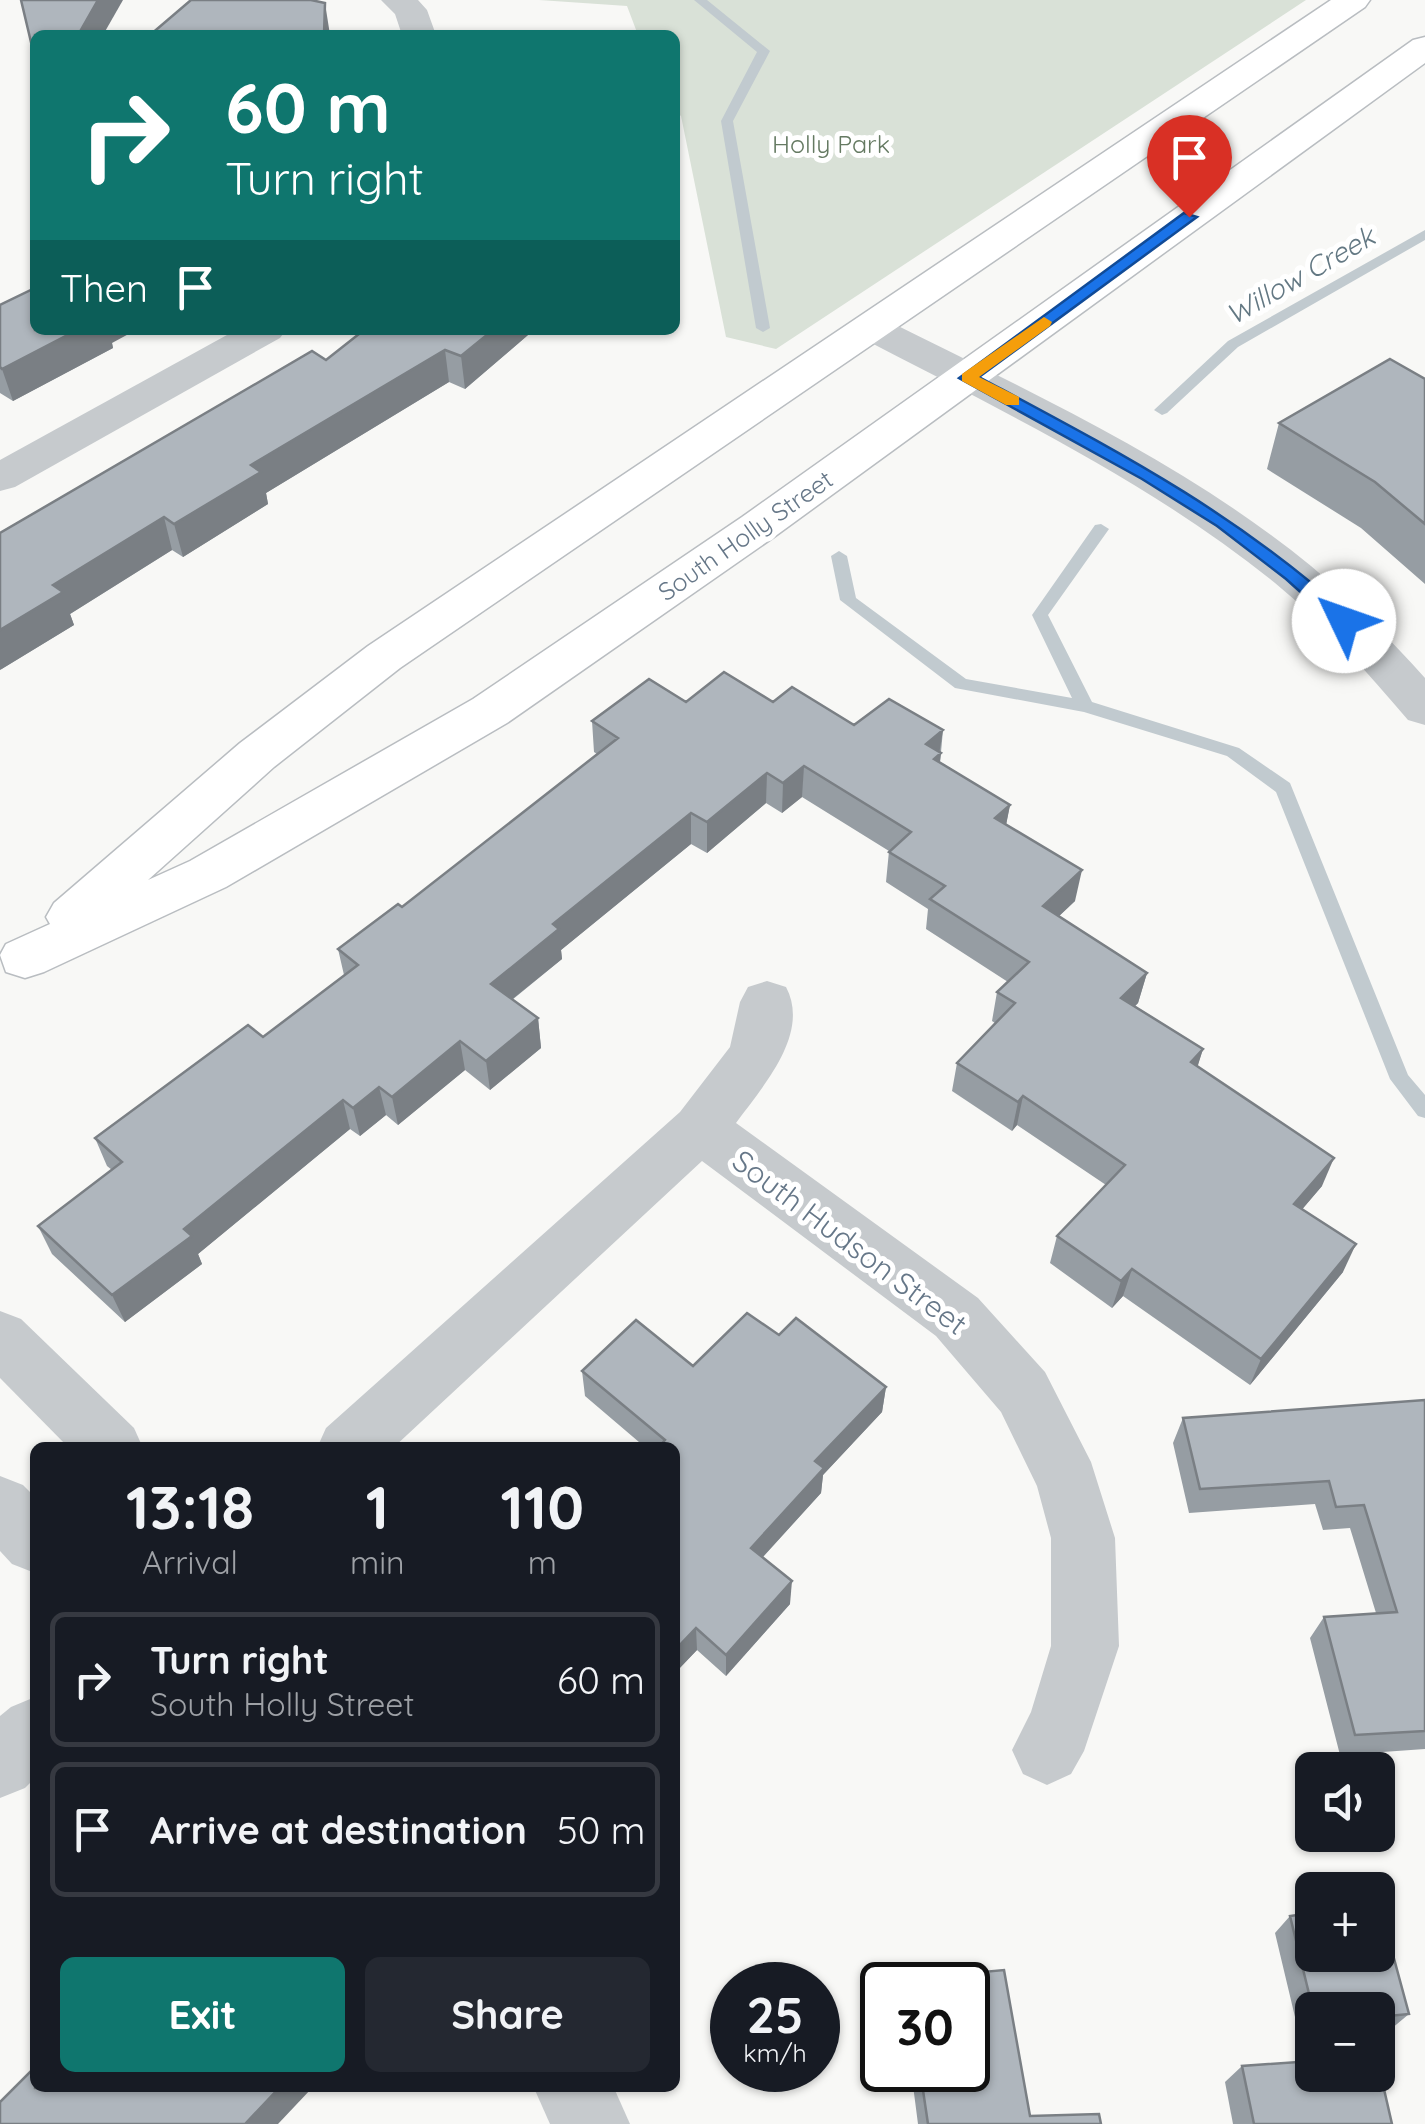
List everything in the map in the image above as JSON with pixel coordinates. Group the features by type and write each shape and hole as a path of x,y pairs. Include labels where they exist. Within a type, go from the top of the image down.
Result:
{"main road":[{"name":"South Holly Street","path":"12,966 257,755 384,658 1352,0"},
{"name":"South Holly Street","path":"12,966 208,874 490,711 968,378 1425,47"}],"street":[{"path":"398,0 410,10 418,30"},
{"path":"870,327 1148,475 1223,522 1293,574 1357,633 1425,708"},
{"path":"0,478 257,335"},
{"path":"355,1442 700,1128 756,1054 767,1002"},
{"name":"South Hudson Street","path":"700,1128 957,1317 1023,1392 1068,1482 1083,1538 1085,1646 1060,1728 1047,1750"},
{"path":"0,1338 106,1442"},
{"path":"0,1506 30,1537"},
{"path":"0,1763 30,1736"},
{"path":"574,2092 592,2124"}],"green space":[{"name":"Holly Park","path":"539,0 1306,0 776,349 726,337 680,115 680,30 636,30 627,6"}],"building":[{"path":"21,0 98,0 81,30 30,30 30,38"},
{"path":"191,0 325,3 324,30 156,30"},
{"path":"30,290 30,335 67,335 2,369 0,305"},
{"path":"358,335 487,335 461,356 445,350 251,465 261,472 174,524 164,517 53,585 63,592 0,630 0,533 312,351 326,360"},
{"path":"1390,359 1425,379 1425,524 1375,482 1279,423"},
{"path":"724,672 773,702 792,687 854,725 889,699 943,730 926,744 941,753 934,759 1010,805 995,818 1082,870 1043,906 1147,973 1121,998 1203,1049 1191,1062 1334,1158 1294,1204 1356,1244 1261,1359 1132,1269 1121,1281 1057,1236 1125,1165 1023,1096 1018,1102 957,1063 1015,1003 997,992 1029,962 930,899 945,886 889,852 911,832 804,766 783,783 767,773 707,822 691,813 553,924 559,929 491,984 538,1018 486,1061 460,1041 392,1097 379,1087 353,1108 343,1100 184,1229 192,1236 112,1295 38,1226 122,1162 95,1138 248,1025 263,1037 358,965 338,949 398,904 402,907 618,738 592,721 649,679 686,702"},
{"path":"747,1313 779,1335 796,1318 886,1387 815,1461 824,1468 751,1548 792,1581 726,1655 696,1628 680,1645 680,1442 663,1442 582,1371 636,1320 693,1366"},
{"path":"1425,1400 1425,1731 1355,1735 1324,1617 1397,1612 1364,1505 1336,1507 1329,1481 1200,1489 1183,1418"},
{"path":"1395,1962 1409,2014 1395,2015 1395,1992 1309,1992 1304,1972 1395,1972"},
{"path":"1004,1970 1030,2116 1099,2114 1101,2124 928,2124 923,2092 990,2092 990,1971"},
{"path":"1295,2062 1295,2092 1385,2092 1392,2124 1254,2124 1242,2066"},
{"path":"30,2072 30,2092 275,2092 245,2124 0,2124 0,2102"}],"waterway":[{"path":"700,0 764,51 727,121 763,328"},
{"name":"Willow Creek","path":"1162,410 1233,344 1425,234"},
{"name":"Willow Creek","path":"1085,706 1040,615 1101,529"},
{"path":"839,556 848,600 961,684 1085,706"},
{"path":"1085,706 1233,752 1284,788 1400,1079 1425,1110"}],"slow traffic":[{"path":"1012,401 968,378 1044,322"}],"route":[{"path":"1189,217 968,378 1148,475 1223,522 1293,574 1344,621"}]}
